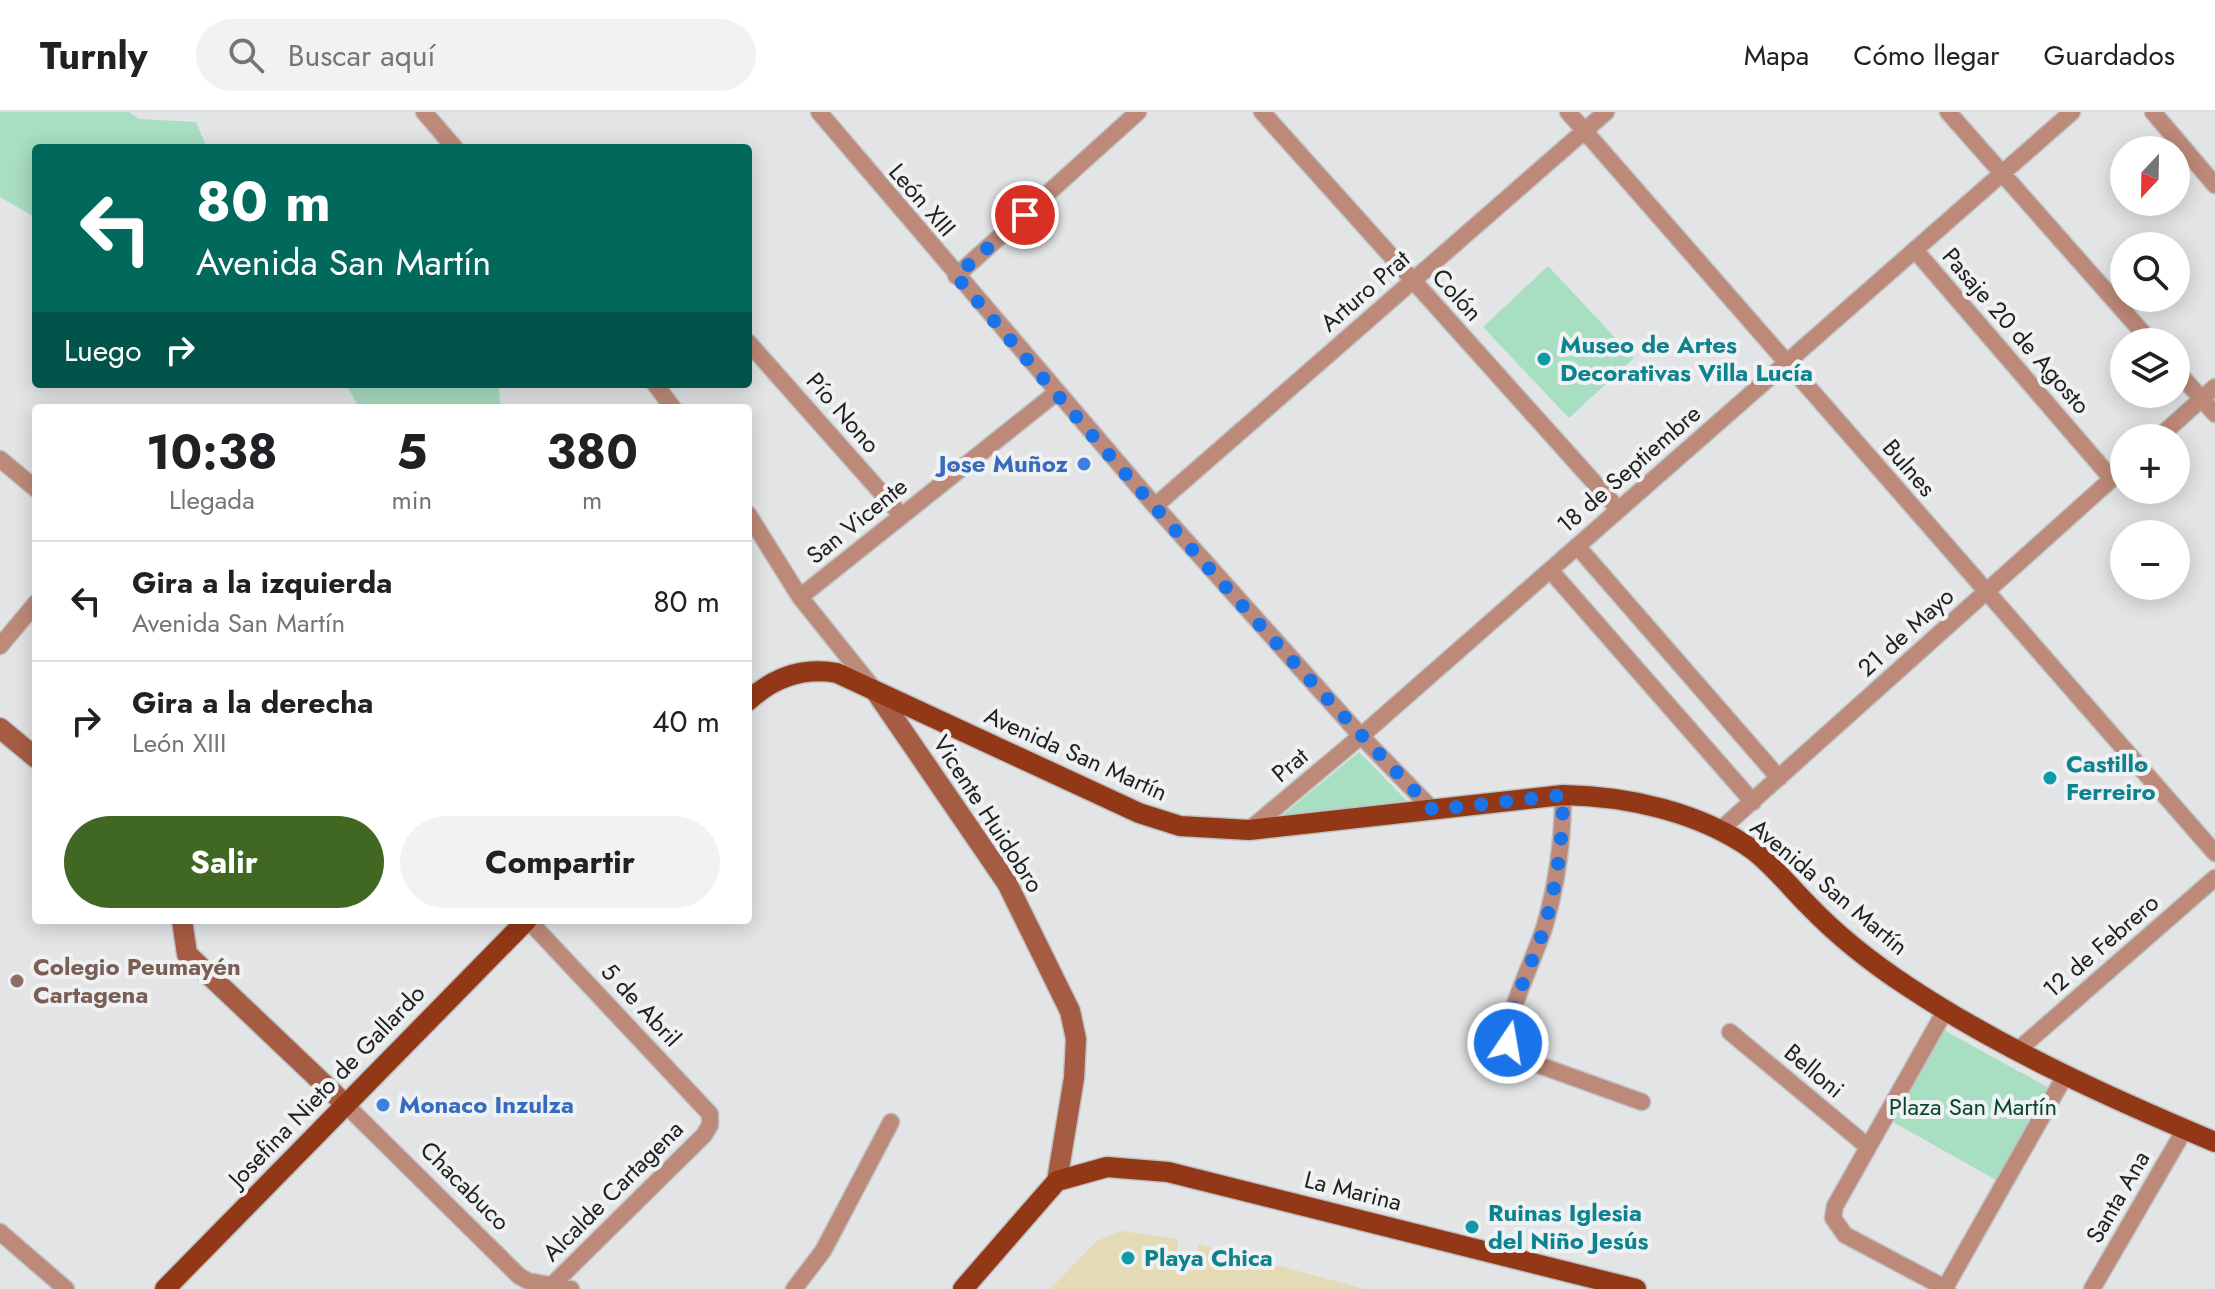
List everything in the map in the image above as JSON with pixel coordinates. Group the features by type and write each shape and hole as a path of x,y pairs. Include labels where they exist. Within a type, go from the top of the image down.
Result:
{"main road":[{"name":"Avenida San Martín","path":"752,698 788,674 810,670 837,673 1139,813 1180,826 1249,830 1563,795 1602,796 1635,803 1719,831 1768,863 1829,925 1866,956 1945,1011 2066,1074 2215,1142"},
{"name":"Josefina Nieto de Gallardo","path":"165,1289 524,924"},
{"name":"La Marina","path":"1057,1181 1107,1167 1148,1167 1636,1289"},
{"path":"963,1289 1057,1181"}],"street":[{"path":"424,112 452,144"},
{"path":"956,276 1138,112"},
{"name":"Colón","path":"1262,112 1618,509"},
{"name":"Bulnes","path":"1568,112 2215,853"},
{"name":"Arturo Prat","path":"1155,506 1606,112"},
{"path":"1948,112 2139,328"},
{"name":"18 de Septiembre","path":"1361,736 2072,112"},
{"path":"2153,112 2215,185"},
{"name":"León XIII","path":"821,117 1155,506 1361,736 1433,810"},
{"name":"Pasaje 20 de Agosto","path":"1915,250 2110,465"},
{"name":"Pío Nono","path":"752,347 902,516"},
{"path":"2190,386 2215,414"},
{"path":"2174,424 2215,387"},
{"name":"San Vicente","path":"800,597 1056,393"},
{"path":"0,459 32,486"},
{"name":"21 de Mayo","path":"1719,831 2110,481"},
{"name":"Vicente Huidobro","path":"752,520 800,597 876,692 1007,883 1070,1011 1076,1039 1074,1078 1057,1181"},
{"path":"1577,546 1779,778"},
{"path":"1550,570 1753,802"},
{"path":"0,646 32,608"},
{"path":"0,728 32,755"},
{"name":"Prat","path":"1249,830 1361,736"},
{"path":"1563,795 1553,894 1536,955 1508,1021 1508,1043 1522,1059 1642,1102"},
{"name":"12 de Febrero","path":"2018,1050 2215,878"},
{"name":"Chacabuco","path":"183,924 187,954 519,1276 550,1287 571,1289"},
{"name":"5 de Abril","path":"532,924 710,1114 710,1125"},
{"path":"1945,1011 1835,1206 1835,1224 1845,1235 1946,1288 2066,1074"},
{"name":"Belloni","path":"1730,1032 1867,1146"},
{"path":"794,1289 823,1251 891,1122"},
{"name":"Alcalde Cartagena","path":"550,1287 710,1125"},
{"name":"Santa Ana","path":"2092,1289 2185,1129"},
{"path":"0,1232 66,1289"}],"green space":[{"path":"0,112 129,112 139,119 196,122 205,144 32,144 32,216 0,197"},
{"path":"1548,266 1634,358 1569,418 1483,327"},
{"path":"348,388 499,388 500,404 357,404"},
{"path":"1359,752 1412,806 1274,822"},
{"name":"Plaza San Martín","path":"1942,1029 2049,1088 1996,1180 1893,1122"}],"sand":[{"name":"Playa Chica","path":"1121,1231 1178,1239 1176,1268 1192,1272 1199,1244 1364,1289 1050,1289 1097,1241"}],"place":[{"name":"Museo de Artes Decorativas Villa Lucía","path":"1544,359"},
{"name":"Jose Muñoz","path":"1084,464"},
{"name":"Castillo Ferreiro","path":"2050,778"},
{"name":"Colegio Peumayén Cartagena","path":"17,981"},
{"name":"Monaco Inzulza","path":"383,1105"},
{"name":"Ruinas Iglesia del Niño Jesús","path":"1472,1227"},
{"name":"Playa Chica","path":"1128,1258"}],"route":[{"path":"1025,215 956,276 1155,506 1361,736 1433,810 1524,797 1563,795 1563,823 1553,894 1536,955 1508,1021 1508,1043"}]}
